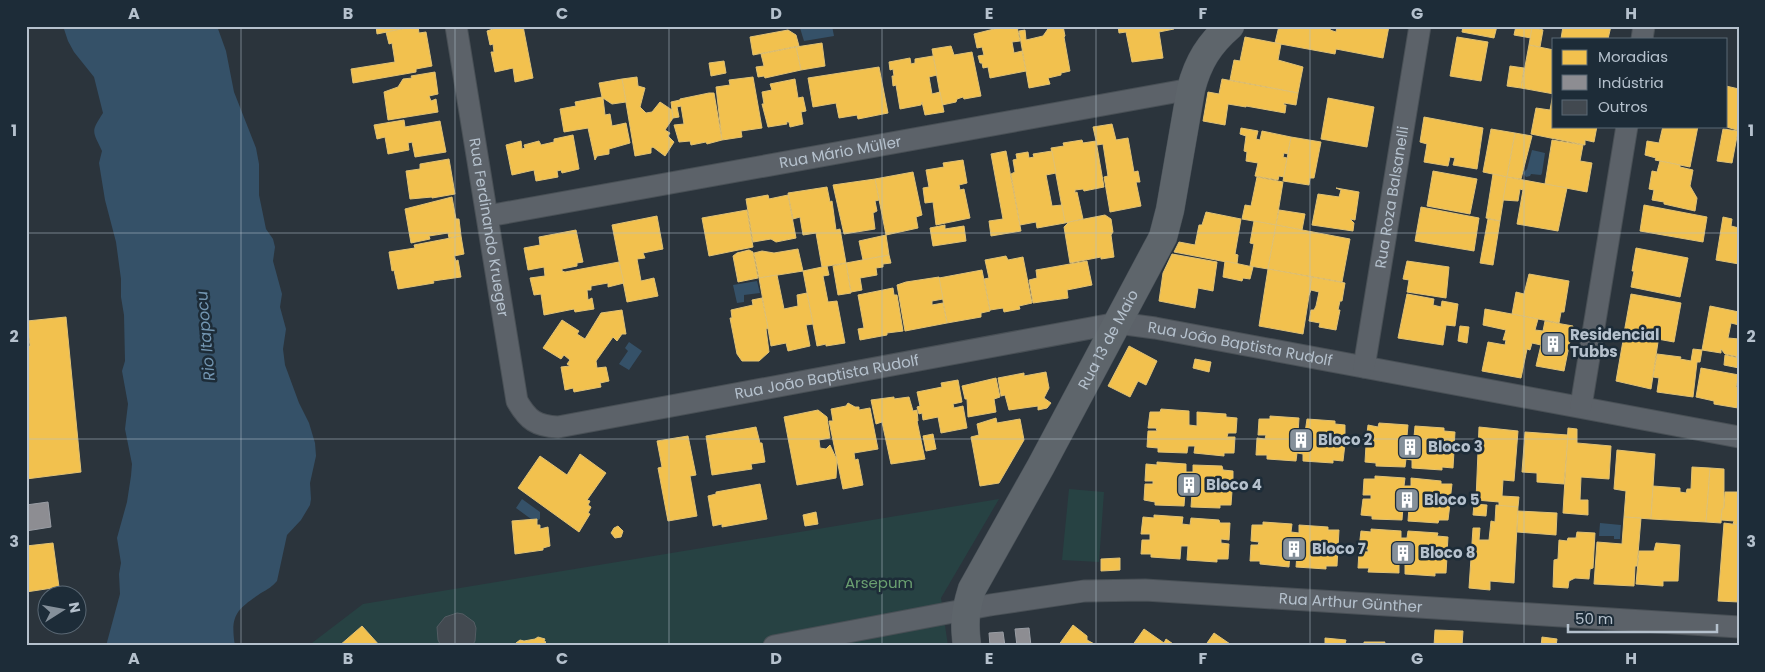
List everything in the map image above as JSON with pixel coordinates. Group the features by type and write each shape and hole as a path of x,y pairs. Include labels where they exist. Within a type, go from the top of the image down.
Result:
{"main road":[{"name":"Rua 13 de Maio","path":"967,646 964,626 966,609 972,589 1118,323 1153,257 1167,224 1196,70 1201,60 1218,38 1230,26"}],"street":[{"name":"Rua Ferdinando Krueger","path":"456,26 517,401 524,413 534,422"},
{"name":"Rua Roza Balsanelli","path":"1364,367 1420,26"},
{"name":"Rua Mário Müller","path":"488,216 1191,89"},
{"path":"1581,406 1627,128"},
{"name":"Rua João Baptista Rudolf","path":"534,422 545,426 558,427 1118,323 1155,328 1581,406 1739,437"},
{"name":"Rua Arthur Günther","path":"774,646 966,609 1084,591 1145,590 1739,627"}],"green space":[{"path":"1069,489 1104,492 1099,562 1062,560"},
{"name":"Arsepum","path":"999,499 941,598 948,646 308,646 363,604"}],"water":[{"name":"Rio Itapocu","path":"63,26 217,26 226,51 234,92 256,148 259,164 259,195 266,229 273,239 275,247 273,261 282,294 280,307 286,329 283,349 285,365 299,403 309,423 315,443 316,456 310,483 310,505 301,520 287,535 277,581 246,604 237,614 233,627 235,646 106,646 120,594 119,574 121,563 117,538 127,502 132,464 125,429 128,404 122,371 125,361 124,315 116,242 105,200 99,163 102,151 94,131 103,113 94,77 74,52"},
{"path":"832,26 834,36 804,41 800,28"},
{"path":"1532,150 1545,153 1542,173 1541,175 1531,174 1526,177 1523,173 1527,169"},
{"path":"757,281 760,293 744,295 744,302 737,303 733,285"},
{"path":"629,342 642,351 629,370 619,364 628,351 625,348"},
{"path":"522,499 540,512 540,519 537,521 537,519 531,519 516,508"},
{"path":"1600,523 1621,525 1620,539 1614,539 1614,536 1599,536"}],"building: Moradias":[{"path":"376,26 416,26 377,34"},
{"path":"418,26 419,33 426,32 432,66 416,69 416,72 353,83 351,69 395,62 392,43 389,44 386,32"},
{"path":"496,26 523,26 533,78 515,82 513,68 495,72 491,52 494,52 493,44 490,45 487,31 496,28"},
{"path":"1006,26 1017,26 1020,41 1012,42 1014,53 1022,51 1026,71 990,78 988,67 983,68 982,63 980,63 978,56 984,55 982,47 977,48 974,34"},
{"path":"1050,26 1063,26 1070,71 1048,78 1050,84 1029,88 1019,31 1025,30 1026,40 1043,36"},
{"path":"1118,26 1174,26 1174,29 1159,32 1163,58 1132,62 1126,32 1119,33"},
{"path":"1279,26 1331,26 1330,30 1336,32 1337,26 1389,26 1383,58 1336,49 1335,54 1275,43"},
{"path":"1463,26 1497,26 1494,38 1462,32"},
{"path":"1516,26 1533,26 1531,38 1514,35"},
{"path":"1563,26 1611,26 1608,38 1561,38"},
{"path":"1532,27 1543,30 1540,47 1529,45"},
{"path":"788,30 796,35 799,46 753,55 750,37"},
{"path":"1245,37 1281,44 1278,60 1303,67 1298,93 1230,80 1234,60 1240,61"},
{"path":"1457,37 1488,42 1481,81 1450,76"},
{"path":"822,43 825,66 801,70 796,47"},
{"path":"1529,45 1552,50 1552,94 1521,88"},
{"path":"951,46 954,55 972,52 981,96 964,99 963,97 957,99 956,102 942,105 932,49"},
{"path":"796,47 801,70 765,78 764,76 758,77 756,67 764,66 761,54"},
{"path":"933,56 937,75 929,77 932,94 940,92 944,112 925,115 922,102 921,105 900,109 896,85 893,86 893,69 890,70 889,62 910,58 911,64 915,63 915,59"},
{"path":"724,61 726,73 711,76 709,63"},
{"path":"1510,66 1524,68 1521,88 1507,86"},
{"path":"879,67 888,113 858,119 857,115 839,118 836,103 813,107 808,78"},
{"path":"435,72 438,94 429,96 431,101 436,99 438,112 388,120 384,92 398,87 403,79"},
{"path":"637,77 638,86 645,88 640,107 646,113 652,112 660,102 672,110 673,118 665,130 670,133 668,136 674,142 665,156 653,147 651,148 651,153 635,156 622,79"},
{"path":"753,77 762,128 741,131 742,137 722,140 716,87 730,85 729,80"},
{"path":"622,79 626,102 612,104 603,98 605,115 610,114 612,126 626,123 630,143 609,149 609,154 597,156 595,160 588,128 564,132 560,109 576,106 575,102 602,97 599,83"},
{"path":"795,79 798,98 803,97 806,111 801,112 803,124 790,127 789,122 786,122 787,124 768,127 762,104 764,104 762,92 772,90 770,84"},
{"path":"1222,79 1298,93 1296,105 1284,103 1286,105 1285,113 1228,104 1225,125 1203,121 1208,92 1219,94"},
{"path":"1728,86 1739,89 1739,123 1737,130 1728,127"},
{"path":"714,93 722,140 707,144 706,142 691,145 690,141 679,142 674,125 684,124 681,106 677,107 679,117 673,118 671,102"},
{"path":"1328,98 1374,107 1367,147 1321,139"},
{"path":"1552,99 1552,128 1597,128 1594,142 1585,140 1585,145 1531,134 1536,108 1550,110"},
{"path":"1424,117 1483,128 1477,169 1453,165 1455,158 1450,157 1448,166 1424,162 1427,144 1420,142"},
{"path":"404,120 405,127 440,121 446,152 415,157 412,142 408,143 409,150 388,154 385,137 377,139 374,125"},
{"path":"1112,124 1116,140 1128,138 1134,172 1138,171 1140,182 1136,182 1141,206 1110,212 1104,177 1108,176 1103,144 1097,145 1093,127"},
{"path":"1241,128 1258,131 1256,139 1260,140 1262,131 1291,137 1288,154 1284,153 1283,157 1287,158 1284,177 1279,176 1278,180 1255,176 1258,163 1246,161 1247,152 1244,151 1246,136 1240,134"},
{"path":"1663,128 1698,128 1690,167 1655,160 1656,158 1645,155 1647,141 1659,143"},
{"path":"1491,129 1515,133 1507,177 1483,172"},
{"path":"1723,129 1738,131 1732,163 1717,161"},
{"path":"1515,133 1532,136 1521,179 1507,177"},
{"path":"573,135 579,169 562,173 561,170 557,171 558,177 536,181 534,170 512,175 506,145 521,141 522,149 525,148 524,145 539,141 541,145 554,142 554,139"},
{"path":"1291,137 1321,142 1314,178 1310,178 1309,185 1283,181"},
{"path":"1082,140 1083,143 1096,141 1104,187 1084,191 1083,189 1075,190 1083,219 1065,223 1051,148 1064,146 1063,143"},
{"path":"1552,140 1583,145 1580,161 1592,163 1587,192 1545,184"},
{"path":"1006,151 1021,231 991,236 989,221 1003,219 991,154"},
{"path":"1052,151 1056,173 1046,175 1052,206 1062,205 1065,223 1037,228 1036,222 1020,225 1011,174 1015,172 1013,160 1017,159 1016,154 1028,152 1029,158 1034,157 1033,154"},
{"path":"449,159 455,194 410,199 406,171 420,169 420,164"},
{"path":"963,160 967,183 959,185 960,190 964,189 970,218 936,225 933,202 925,203 923,188 929,187 926,170 944,167 943,163"},
{"path":"1660,161 1693,170 1690,186 1697,198 1695,211 1652,200 1654,190 1649,189 1652,171 1657,172"},
{"path":"1433,171 1477,179 1470,214 1427,206"},
{"path":"913,172 922,215 916,217 918,228 886,235 875,179"},
{"path":"1493,174 1507,177 1500,221 1486,218"},
{"path":"1257,177 1283,182 1276,225 1242,219 1245,205 1251,206"},
{"path":"1507,177 1567,188 1558,231 1517,224 1523,190 1520,189 1518,201 1503,200"},
{"path":"875,179 879,200 875,201 877,211 873,213 875,229 844,234 833,185"},
{"path":"827,187 830,202 832,201 836,230 840,229 846,263 822,267 816,233 803,235 800,217 793,219 788,193"},
{"path":"1336,188 1359,192 1355,220 1350,219 1354,223 1353,231 1312,225 1318,194 1339,197 1341,190"},
{"path":"768,195 769,199 788,195 796,238 776,242 771,239 753,242 746,199"},
{"path":"452,197 456,219 459,219 461,236 449,238 448,233 429,236 430,239 411,243 405,209"},
{"path":"1644,205 1707,217 1703,242 1640,231"},
{"path":"1421,207 1479,218 1474,251 1415,241"},
{"path":"747,210 753,247 709,256 702,218"},
{"path":"1279,210 1305,214 1302,230 1276,225"},
{"path":"1206,212 1241,219 1235,254 1238,255 1237,264 1174,252 1179,242 1195,245 1199,225 1202,225"},
{"path":"1105,215 1111,219 1114,257 1101,259 1101,257 1070,263 1064,227 1069,222"},
{"path":"657,216 663,249 643,253 645,258 637,259 641,281 654,278 658,296 627,302 612,225"},
{"path":"1723,217 1732,219 1731,226 1739,228 1739,264 1716,260"},
{"path":"1488,219 1500,221 1493,265 1480,263"},
{"path":"1254,221 1276,225 1268,269 1250,266 1254,244 1250,243"},
{"path":"945,225 945,229 964,226 966,241 933,246 930,228"},
{"path":"1276,225 1350,239 1342,282 1268,269"},
{"path":"576,230 583,262 577,263 577,266 562,269 562,271 619,262 624,283 608,287 608,283 591,286 591,290 587,290 588,300 592,298 594,309 575,312 574,309 544,315 541,294 534,295 530,278 545,276 544,267 528,270 524,248 540,245 539,237"},
{"path":"886,235 889,255 863,260 859,241"},
{"path":"461,236 464,254 454,256 456,261 458,260 461,277 398,289 394,270 392,271 389,252 415,248 414,245"},
{"path":"1636,248 1688,258 1680,297 1631,287"},
{"path":"798,249 803,271 759,278 754,253 762,251 774,253"},
{"path":"749,250 753,252 758,278 738,282 733,256"},
{"path":"1172,254 1217,262 1213,291 1198,288 1195,308 1159,301 1163,273"},
{"path":"889,255 891,263 883,264 883,267 876,268 877,275 860,278 862,290 851,292 846,263"},
{"path":"1006,256 1008,260 1023,257 1032,303 1019,306 1020,309 1004,312 1003,308 990,310 984,279 989,278 985,260"},
{"path":"1087,261 1092,285 1067,290 1068,298 1033,303 1029,280 1037,278 1036,270"},
{"path":"1225,261 1253,267 1250,279 1243,278 1242,281 1223,277"},
{"path":"1407,261 1449,267 1446,298 1407,292 1409,280 1403,279"},
{"path":"846,263 851,293 838,295 833,266"},
{"path":"827,266 829,275 823,276 828,302 837,301 845,343 817,346 803,271"},
{"path":"1268,269 1312,277 1303,334 1259,326"},
{"path":"982,270 990,311 981,313 981,317 947,323 939,278"},
{"path":"1529,274 1569,281 1564,312 1561,312 1559,323 1512,314 1516,292 1524,294"},
{"path":"777,275 784,309 798,306 797,295 807,293 813,324 806,325 810,346 788,351 786,343 771,346 759,278"},
{"path":"939,277 943,299 932,301 932,305 943,303 947,323 905,331 897,285"},
{"path":"1312,277 1345,283 1342,301 1340,301 1338,310 1340,310 1336,330 1319,327 1320,323 1309,321 1311,310 1314,310 1316,306 1319,292 1311,290 1309,295"},
{"path":"893,288 894,295 897,295 903,331 860,340 858,329 864,328 858,295"},
{"path":"1407,294 1434,299 1433,305 1441,307 1442,301 1458,304 1455,326 1446,325 1443,345 1398,338"},
{"path":"1631,294 1681,303 1674,342 1624,333"},
{"path":"762,298 768,328 766,329 769,352 759,361 742,361 737,354 730,318 732,318 731,310 753,305 752,300"},
{"path":"1710,306 1739,312 1739,325 1731,323 1728,338 1739,339 1739,357 1725,354 1721,349 1721,353 1702,350"},
{"name":"Residencial Tubbs","path":"1485,309 1538,319 1535,330 1543,331 1545,321 1573,326 1564,371 1536,366 1541,345 1532,343 1530,350 1527,349 1521,378 1482,371 1488,342 1505,345 1506,340 1503,340 1506,330 1483,325"},
{"path":"622,310 626,334 622,334 617,341 613,337 596,361 597,368 606,367 609,381 600,383 601,387 574,392 573,388 565,390 561,367 570,366 567,364 570,360 564,355 561,359 543,348 562,320 579,331 577,334 585,339 601,313"},
{"path":"66,317 81,472 26,479 26,346 30,346 27,321"},
{"path":"1460,326 1469,327 1467,343 1458,341"},
{"path":"1624,335 1658,342 1651,389 1616,381"},
{"path":"1129,346 1157,361 1146,385 1138,381 1130,397 1108,386"},
{"path":"1693,349 1702,350 1700,362 1697,362 1693,397 1657,392 1659,378 1653,377 1657,354 1681,357 1680,359 1691,361"},
{"path":"1725,355 1739,358 1739,368 1724,365"},
{"path":"1195,359 1211,362 1209,372 1193,368"},
{"path":"1701,368 1739,375 1736,387 1739,387 1738,408 1714,404 1714,401 1696,397"},
{"path":"1046,372 1049,388 1044,398 1051,403 1047,408 1038,410 1038,406 1009,410 1005,395 1001,396 998,378 1024,373 1024,376"},
{"path":"996,378 1000,397 994,399 996,412 968,417 967,399 965,399 962,386"},
{"path":"958,380 962,402 953,404 954,408 963,406 967,428 941,433 938,417 923,420 922,413 919,414 917,407 920,406 917,392 942,387 941,383"},
{"path":"894,397 894,399 909,397 913,411 917,410 917,421 925,459 891,464 882,422 876,424 871,400"},
{"path":"848,403 859,407 859,410 870,408 878,449 854,453 855,460 858,459 863,485 843,489 829,421 833,421 831,409 846,406"},
{"path":"1161,409 1189,411 1189,425 1197,426 1197,412 1226,414 1226,417 1237,418 1236,433 1228,433 1227,437 1235,437 1234,453 1224,453 1224,456 1194,453 1195,446 1188,446 1187,453 1158,452 1158,448 1147,447 1148,431 1157,431 1156,428 1148,428 1150,412 1160,412"},
{"path":"818,410 827,417 830,438 819,440 820,448 826,449 830,445 837,460 836,478 797,485 784,417"},
{"name":"Bloco 2","path":"1270,416 1299,418 1298,433 1305,433 1307,419 1335,421 1335,424 1345,425 1345,441 1337,441 1337,444 1345,444 1343,461 1333,460 1333,463 1303,461 1303,454 1297,453 1296,461 1267,459 1267,455 1256,455 1257,438 1265,439 1266,435 1258,435 1259,419 1270,419"},
{"path":"996,418 997,423 1020,419 1024,440 999,483 980,486 971,437 979,435 977,424"},
{"name":"Bloco 3","path":"1379,423 1408,425 1407,436 1414,437 1415,426 1444,428 1444,431 1455,432 1454,448 1446,448 1446,451 1454,451 1453,468 1442,467 1442,470 1412,468 1412,460 1406,459 1405,467 1376,466 1376,463 1365,462 1366,445 1374,446 1374,442 1366,442 1368,425 1378,427"},
{"path":"756,427 760,443 762,443 765,462 751,464 752,469 712,475 706,436"},
{"path":"1479,427 1518,431 1514,481 1503,480 1502,496 1519,497 1518,507 1499,506 1499,502 1476,500"},
{"path":"1568,428 1577,429 1577,443 1611,446 1609,479 1581,477 1580,500 1588,500 1588,515 1563,513"},
{"path":"1525,432 1568,435 1564,484 1537,482 1537,473 1522,472"},
{"path":"933,434 936,449 926,451 923,436"},
{"path":"688,436 696,475 690,476 697,516 668,521 658,468 662,467 657,441"},
{"path":"1617,450 1655,454 1651,519 1624,517 1626,491 1614,489"},
{"path":"580,454 606,473 587,500 590,501 588,505 591,507 588,513 590,514 579,532 518,488 540,456 567,475"},
{"name":"Bloco 4","path":"1157,462 1186,464 1186,472 1193,472 1193,465 1222,466 1223,470 1233,471 1233,486 1224,486 1224,489 1232,491 1231,505 1220,505 1220,508 1191,507 1192,493 1185,493 1184,506 1155,505 1155,502 1144,500 1145,484 1153,484 1153,481 1145,481 1146,464 1157,465"},
{"path":"1692,467 1710,468 1706,522 1651,519 1653,486 1680,488 1680,492 1686,493 1687,489 1691,489"},
{"path":"1710,468 1724,469 1724,508 1722,509 1721,523 1706,522"},
{"name":"Bloco 5","path":"1375,476 1405,478 1404,486 1411,486 1411,478 1441,481 1441,484 1452,484 1450,501 1443,501 1442,503 1450,504 1448,520 1439,520 1438,523 1408,521 1409,507 1403,507 1402,520 1372,519 1372,516 1361,515 1363,499 1371,499 1371,495 1363,495 1364,479 1375,479"},
{"path":"760,484 767,519 722,527 722,524 713,526 708,496 716,494 716,492"},
{"path":"1725,492 1739,492 1739,525 1733,524 1734,521 1721,520"},
{"path":"1474,504 1487,505 1486,516 1473,515"},
{"path":"1496,505 1518,507 1514,583 1490,581 1490,590 1469,588 1473,528 1480,528 1479,540 1489,540 1491,521 1495,522"},
{"path":"1518,511 1557,513 1556,535 1517,532"},
{"path":"816,512 818,524 805,526 803,515"},
{"path":"1154,515 1183,517 1182,524 1190,525 1191,518 1219,520 1220,523 1230,523 1229,540 1221,539 1221,543 1229,544 1228,559 1217,559 1217,562 1187,560 1188,546 1181,546 1180,559 1151,557 1151,554 1141,554 1142,540 1150,540 1150,534 1141,534 1143,517 1154,518"},
{"path":"1624,517 1641,518 1634,586 1594,584 1597,542 1622,544"},
{"path":"537,519 537,525 540,525 540,529 548,527 550,546 543,548 543,550 515,554 512,521"},
{"name":"Bloco 7","path":"1263,522 1292,524 1291,532 1299,533 1299,525 1328,527 1328,530 1339,530 1337,566 1326,566 1326,569 1296,567 1297,554 1290,553 1289,567 1260,564 1260,561 1250,561 1251,545 1258,545 1259,542 1251,541 1252,525 1263,525"},
{"path":"1724,523 1739,525 1739,602 1718,601"},
{"path":"618,526 623,531 621,537 615,538 611,533"},
{"name":"Bloco 8","path":"1371,529 1401,531 1401,538 1407,538 1408,531 1438,533 1437,536 1448,537 1447,553 1439,554 1439,557 1447,557 1446,573 1435,573 1435,576 1405,574 1405,562 1399,562 1399,573 1368,572 1369,568 1358,568 1359,551 1368,552 1368,549 1359,548 1361,531 1371,532"},
{"path":"1577,532 1595,533 1593,568 1590,569 1589,579 1575,578 1569,581 1568,588 1553,587 1554,560 1558,559 1559,540 1567,541 1568,538 1576,538"},
{"path":"53,543 59,584 38,584 38,590 26,592 26,546"},
{"path":"1656,543 1680,545 1678,581 1663,581 1663,586 1636,584 1639,551 1654,551"},
{"path":"1120,558 1120,570 1101,571 1101,559"},
{"path":"1073,625 1087,636 1087,640 1098,646 1058,646"},
{"path":"362,626 380,646 339,646"},
{"path":"1144,629 1164,643 1166,639 1176,646 1132,646"},
{"path":"1435,630 1463,631 1462,646 1434,646"},
{"path":"1214,633 1233,646 1205,646"},
{"path":"538,637 545,639 544,641 546,642 542,646 517,646 516,643 520,640 524,641"},
{"path":"1542,637 1557,639 1556,646 1541,646"},
{"path":"1325,638 1346,640 1345,644 1351,644 1351,646 1325,646"},
{"path":"1364,642 1385,642 1384,646 1358,646 1364,645"}],"building: Indústria":[{"path":"48,502 51,527 26,531 26,505"},
{"path":"1029,628 1031,646 1017,646 1015,629"},
{"path":"1003,632 1005,646 990,646 989,633"}],"building: Outros":[{"path":"457,613 463,614 474,622 476,628 475,641 472,646 441,646 438,640 437,627 445,617"}],"place":[{"name":"Residencial Tubbs","path":"1553,344"},
{"name":"Bloco 2","path":"1301,440"},
{"name":"Bloco 3","path":"1410,447"},
{"name":"Bloco 4","path":"1189,485"},
{"name":"Bloco 5","path":"1407,500"},
{"name":"Bloco 7","path":"1294,549"},
{"name":"Bloco 8","path":"1403,553"}]}
